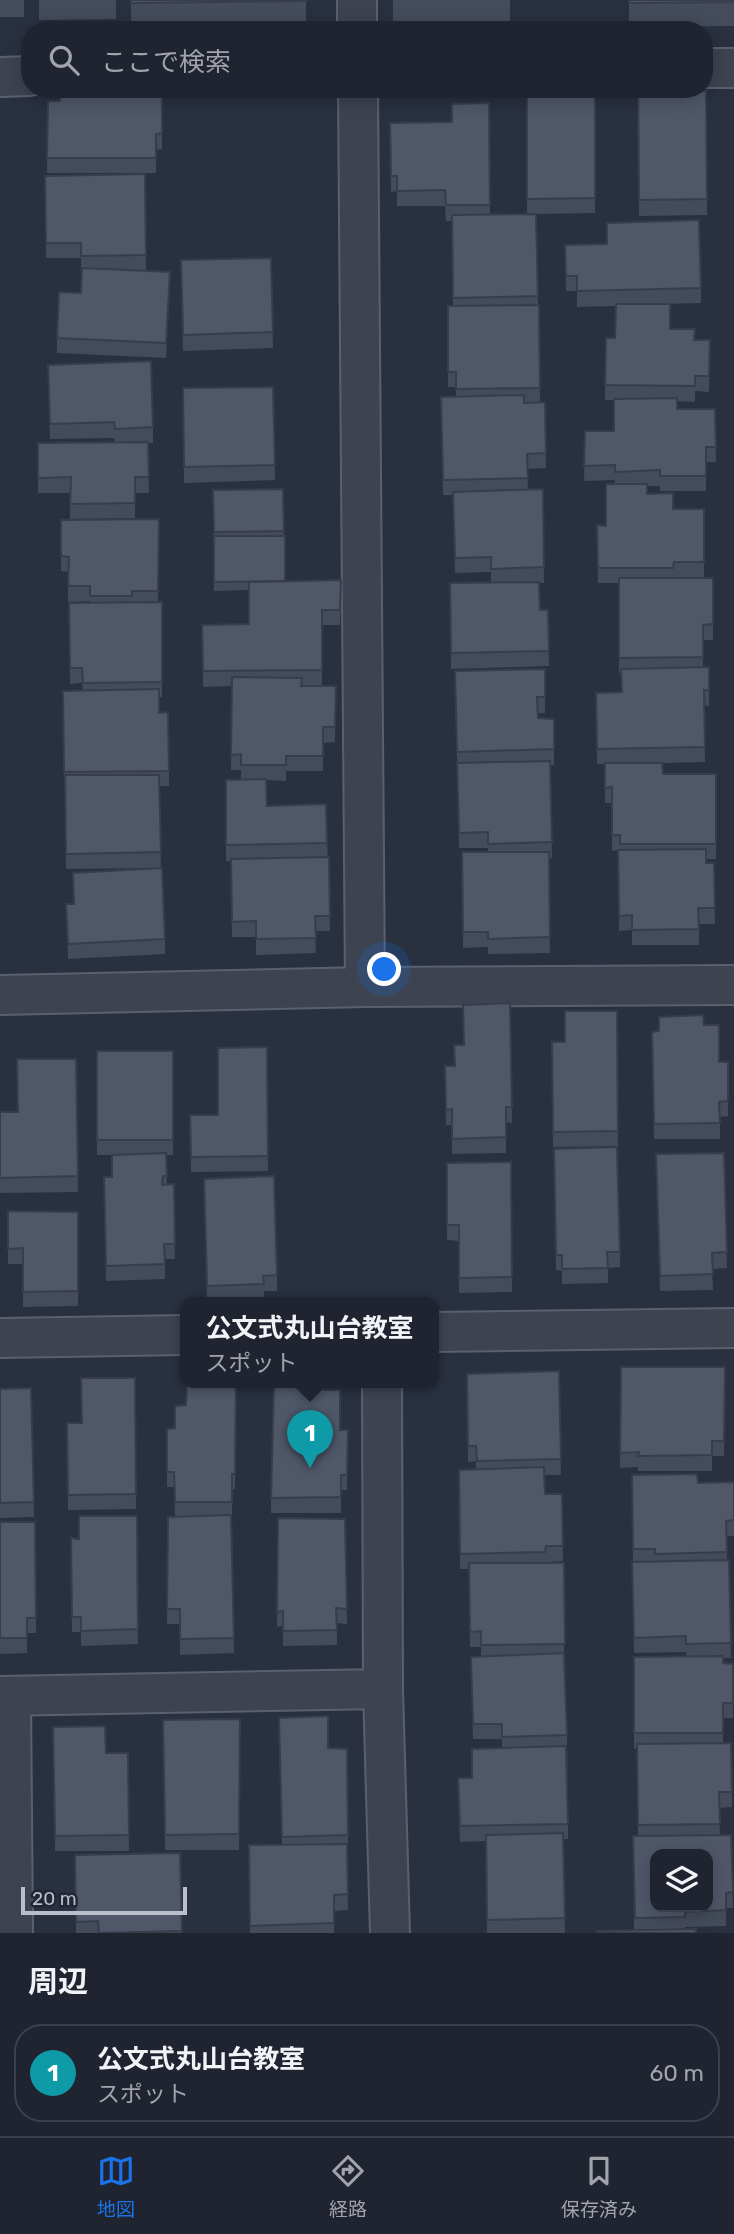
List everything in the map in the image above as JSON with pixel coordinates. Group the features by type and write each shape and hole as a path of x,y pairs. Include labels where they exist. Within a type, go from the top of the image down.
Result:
{"street":[{"path":"357,0 357,21"},
{"path":"713,68 734,68"},
{"path":"0,77 21,76"},
{"path":"358,98 365,987"},
{"path":"0,995 365,987 734,985"},
{"path":"439,1332 734,1328"},
{"path":"0,1338 180,1335"},
{"path":"382,1388 383,1689 390,1933"},
{"path":"13,1933 5,1696 383,1689"}],"building":[{"path":"131,0 306,0 306,1 131,3"},
{"path":"629,0 734,0 734,2 629,3"},
{"path":"60,98 162,98 162,133 156,134 156,158 47,158 48,101 60,101"},
{"path":"527,98 595,98 595,198 527,199"},
{"path":"638,98 706,98 707,199 639,200"},
{"path":"489,103 490,205 446,205 445,190 397,191 397,176 391,176 390,123 452,122 452,104"},
{"path":"145,174 146,255 81,256 81,243 46,243 45,176"},
{"path":"536,214 538,296 453,298 452,215"},
{"path":"699,220 701,288 577,291 577,276 566,276 565,245 607,244 607,223"},
{"path":"271,258 273,332 183,335 181,260"},
{"path":"82,268 170,272 166,343 57,338 59,292 81,293"},
{"path":"616,304 670,304 670,329 695,329 694,340 710,340 709,376 695,376 695,386 605,385 606,338 615,338"},
{"path":"539,305 540,388 456,389 456,372 448,372 448,306"},
{"path":"151,361 153,427 115,429 114,422 50,424 48,365"},
{"path":"273,387 275,465 184,467 183,388"},
{"path":"524,395 524,403 545,402 546,453 527,454 528,478 443,480 441,397"},
{"path":"677,398 677,409 715,409 716,447 706,447 706,476 660,476 660,470 615,472 615,465 584,466 585,431 614,431 614,399"},
{"path":"148,442 149,477 135,477 135,503 70,504 71,477 38,478 38,443"},
{"path":"606,484 647,484 647,494 673,493 673,509 704,509 704,562 674,562 673,568 598,568 597,525 606,526"},
{"path":"283,489 284,531 214,532 213,490"},
{"path":"543,489 544,567 491,569 491,557 455,558 453,492"},
{"path":"159,519 158,591 132,591 132,596 90,596 90,586 68,586 69,557 61,556 61,520"},
{"path":"214,536 285,536 285,581 214,582"},
{"path":"619,578 713,578 713,624 703,625 703,657 619,658"},
{"path":"341,580 340,610 322,610 322,670 203,671 202,625 249,624 249,582"},
{"path":"539,582 540,610 548,610 549,651 451,653 450,583"},
{"path":"162,602 162,682 83,683 82,668 70,668 69,603"},
{"path":"709,667 709,691 704,690 705,747 597,749 596,693 622,692 621,669"},
{"path":"545,669 545,697 537,697 538,718 554,719 554,749 457,752 455,671"},
{"path":"232,677 302,678 301,686 336,686 335,727 323,727 323,756 286,756 286,765 241,765 241,754 231,755"},
{"path":"159,689 159,713 168,712 169,771 64,772 63,691"},
{"path":"550,761 552,842 488,844 488,832 459,833 457,763"},
{"path":"605,763 662,763 663,774 716,774 716,844 620,844 620,835 612,835 612,787 605,788"},
{"path":"65,775 159,775 161,852 66,854"},
{"path":"266,779 267,806 326,804 327,843 226,845 226,780"},
{"path":"706,849 706,863 714,863 715,908 698,908 699,929 632,930 632,915 619,916 618,850"},
{"path":"462,852 549,852 550,937 488,939 488,932 463,932"},
{"path":"329,857 330,916 315,916 316,938 256,939 256,921 232,922 231,859"},
{"path":"162,868 165,939 68,944 66,904 74,904 73,873"},
{"path":"510,1003 512,1107 506,1107 506,1137 452,1139 452,1109 446,1110 445,1066 455,1066 454,1045 464,1045 463,1005"},
{"path":"565,1011 617,1011 618,1131 553,1132 552,1042 565,1042"},
{"path":"703,1015 704,1025 719,1025 719,1062 728,1062 728,1101 719,1102 720,1123 654,1124 652,1032 659,1031 659,1017"},
{"path":"267,1047 268,1156 191,1157 190,1115 218,1115 218,1048"},
{"path":"97,1051 173,1051 173,1140 97,1140"},
{"path":"17,1059 76,1059 78,1176 0,1178 0,1112 18,1112"},
{"path":"617,1147 620,1252 607,1252 608,1268 562,1269 562,1255 556,1255 554,1149"},
{"path":"166,1153 167,1176 163,1176 162,1185 174,1184 175,1244 164,1244 165,1264 106,1266 104,1177 112,1177 112,1155"},
{"path":"724,1153 727,1252 712,1253 713,1274 660,1276 656,1154"},
{"path":"511,1162 512,1277 459,1278 459,1225 447,1225 447,1163"},
{"path":"274,1176 277,1275 263,1276 264,1284 207,1286 204,1179"},
{"path":"8,1211 78,1212 78,1291 23,1292 23,1248 8,1249"},
{"path":"621,1367 725,1367 724,1441 712,1441 712,1455 638,1456 639,1452 620,1453"},
{"path":"559,1371 561,1459 477,1461 476,1446 468,1446 467,1374"},
{"path":"81,1378 135,1378 136,1494 68,1495 67,1423 82,1423"},
{"path":"31,1388 34,1502 0,1503 0,1389"},
{"path":"187,1388 236,1388 232,1502 175,1502 174,1472 167,1472 167,1429 175,1428 175,1406 186,1405"},
{"path":"274,1388 340,1390 340,1430 348,1430 347,1475 341,1475 341,1497 271,1498"},
{"path":"544,1467 545,1494 562,1494 563,1546 546,1546 545,1552 460,1554 459,1470"},
{"path":"697,1474 698,1483 734,1482 734,1520 726,1521 727,1552 655,1554 655,1549 633,1549 632,1475"},
{"path":"231,1515 234,1638 180,1639 180,1609 167,1609 168,1517"},
{"path":"79,1516 137,1516 138,1629 81,1631 81,1617 72,1617 71,1538 79,1539"},
{"path":"278,1518 345,1519 347,1609 336,1608 337,1630 283,1631 283,1611 277,1612"},
{"path":"0,1522 35,1522 36,1618 27,1618 27,1638 0,1638"},
{"path":"729,1560 731,1643 686,1644 686,1636 634,1638 632,1562"},
{"path":"469,1563 564,1563 565,1644 481,1645 481,1631 470,1632"},
{"path":"564,1653 567,1735 502,1737 502,1724 473,1724 471,1657"},
{"path":"723,1656 723,1663 733,1664 733,1703 723,1703 723,1733 634,1733 634,1657"},
{"path":"328,1716 328,1748 347,1749 348,1835 282,1837 279,1718"},
{"path":"240,1719 239,1834 165,1835 163,1720"},
{"path":"105,1726 106,1753 128,1753 129,1835 55,1836 53,1727"},
{"path":"731,1743 732,1792 719,1792 720,1824 638,1825 637,1744"},
{"path":"566,1746 568,1824 460,1826 458,1778 472,1778 472,1749"},
{"path":"563,1833 565,1918 487,1920 486,1835"},
{"path":"731,1835 733,1892 726,1893 726,1910 713,1911 713,1849 650,1849 650,1912 685,1912 685,1917 635,1918 633,1836"},
{"path":"347,1844 348,1894 334,1895 334,1923 250,1926 249,1845"},
{"path":"180,1853 182,1931 99,1933 98,1921 76,1922 75,1855"},
{"path":"696,1929 696,1933 597,1933 597,1931"}],"place":[{"name":"公文式丸山台教室","path":"310,1468"}]}
